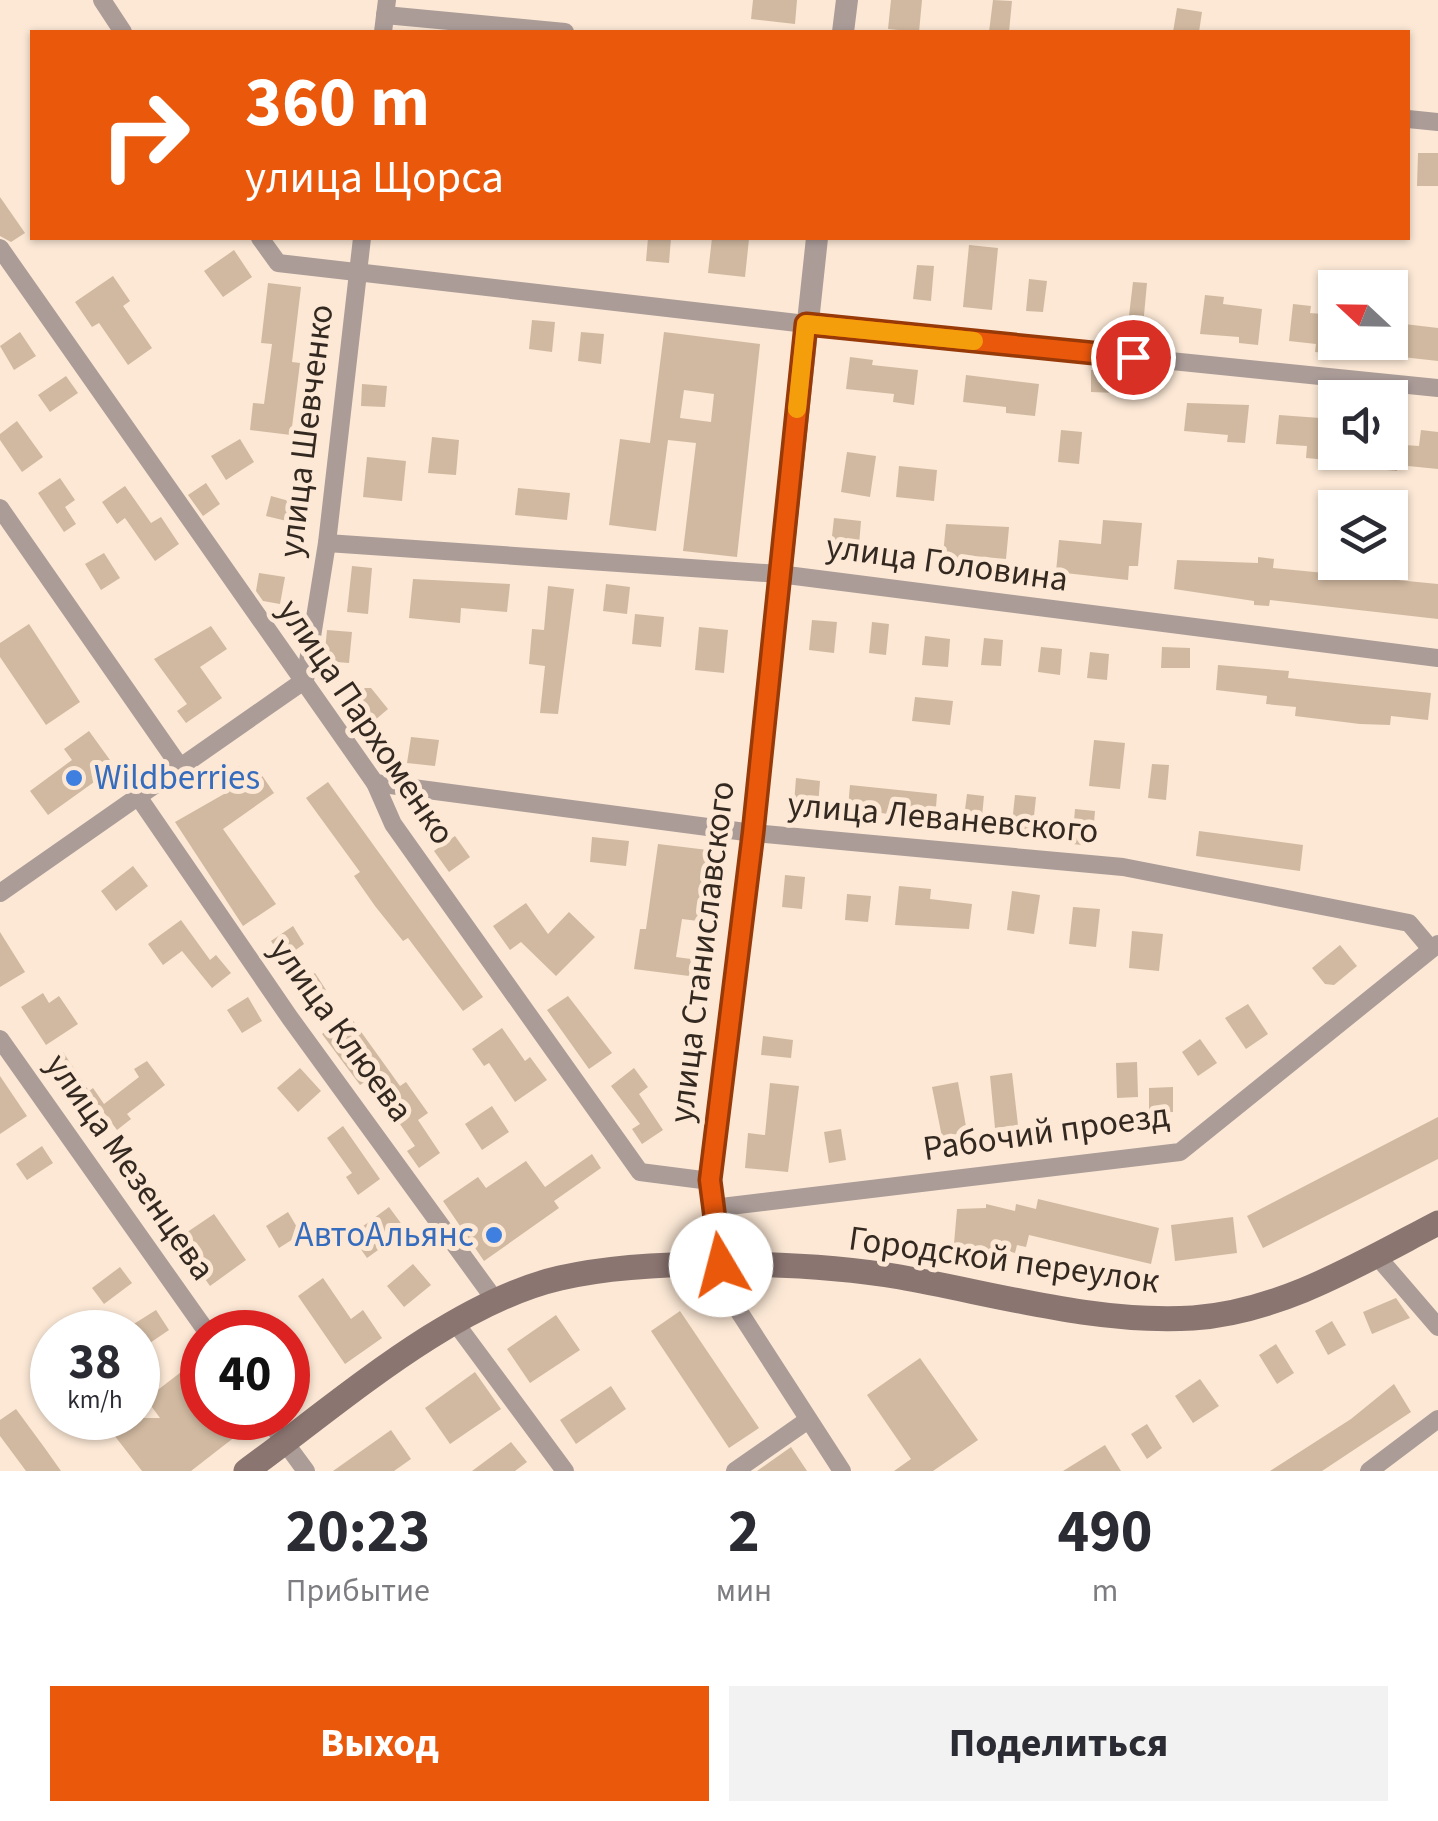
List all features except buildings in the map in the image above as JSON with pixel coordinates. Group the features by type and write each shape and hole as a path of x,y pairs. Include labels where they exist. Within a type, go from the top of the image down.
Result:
{"main road":[{"name":"Городской переулок","path":"721,1265 896,1276 1123,1316 1180,1318 1252,1308 1328,1280 1438,1222"},
{"path":"246,1471 454,1321 496,1300 562,1278 721,1265"}],"street":[{"path":"102,0 122,30"},
{"path":"842,30 846,0"},
{"path":"385,16 543,30"},
{"path":"1410,118 1438,122"},
{"path":"261,240 278,264 806,324 1438,388"},
{"name":"улица Шевченко","path":"304,680 327,543 362,240"},
{"name":"улица Станиславского","path":"721,1265 710,1180 753,833 817,240"},
{"name":"улица Пархоменко","path":"0,248 375,783 393,824 640,1172 710,1180"},
{"path":"0,508 178,764"},
{"name":"улица Головина","path":"327,543 779,574 1438,658"},
{"path":"0,893 178,764 304,680"},
{"name":"улица Леваневского","path":"375,783 753,833 1123,867 1409,924 1435,946"},
{"name":"улица Клюева","path":"136,796 298,1029 496,1300"},
{"name":"Рабочий проезд","path":"714,1208 1180,1152 1435,946"},
{"name":"улица Мезенцева","path":"0,1039 191,1310"},
{"path":"1376,1255 1438,1327"},
{"path":"721,1265 740,1314 842,1471"},
{"path":"454,1321 565,1471"},
{"path":"1368,1471 1438,1419"},
{"path":"736,1471 808,1420"},
{"path":"285,1442 306,1471"}],"slow traffic":[{"path":"797,409 806,324 974,341"}],"place":[{"name":"Wildberries","path":"74,778"},
{"name":"АвтоАльянс","path":"494,1235"}],"route":[{"path":"721,1265 710,1180 753,833 806,324 1133,357"}]}
